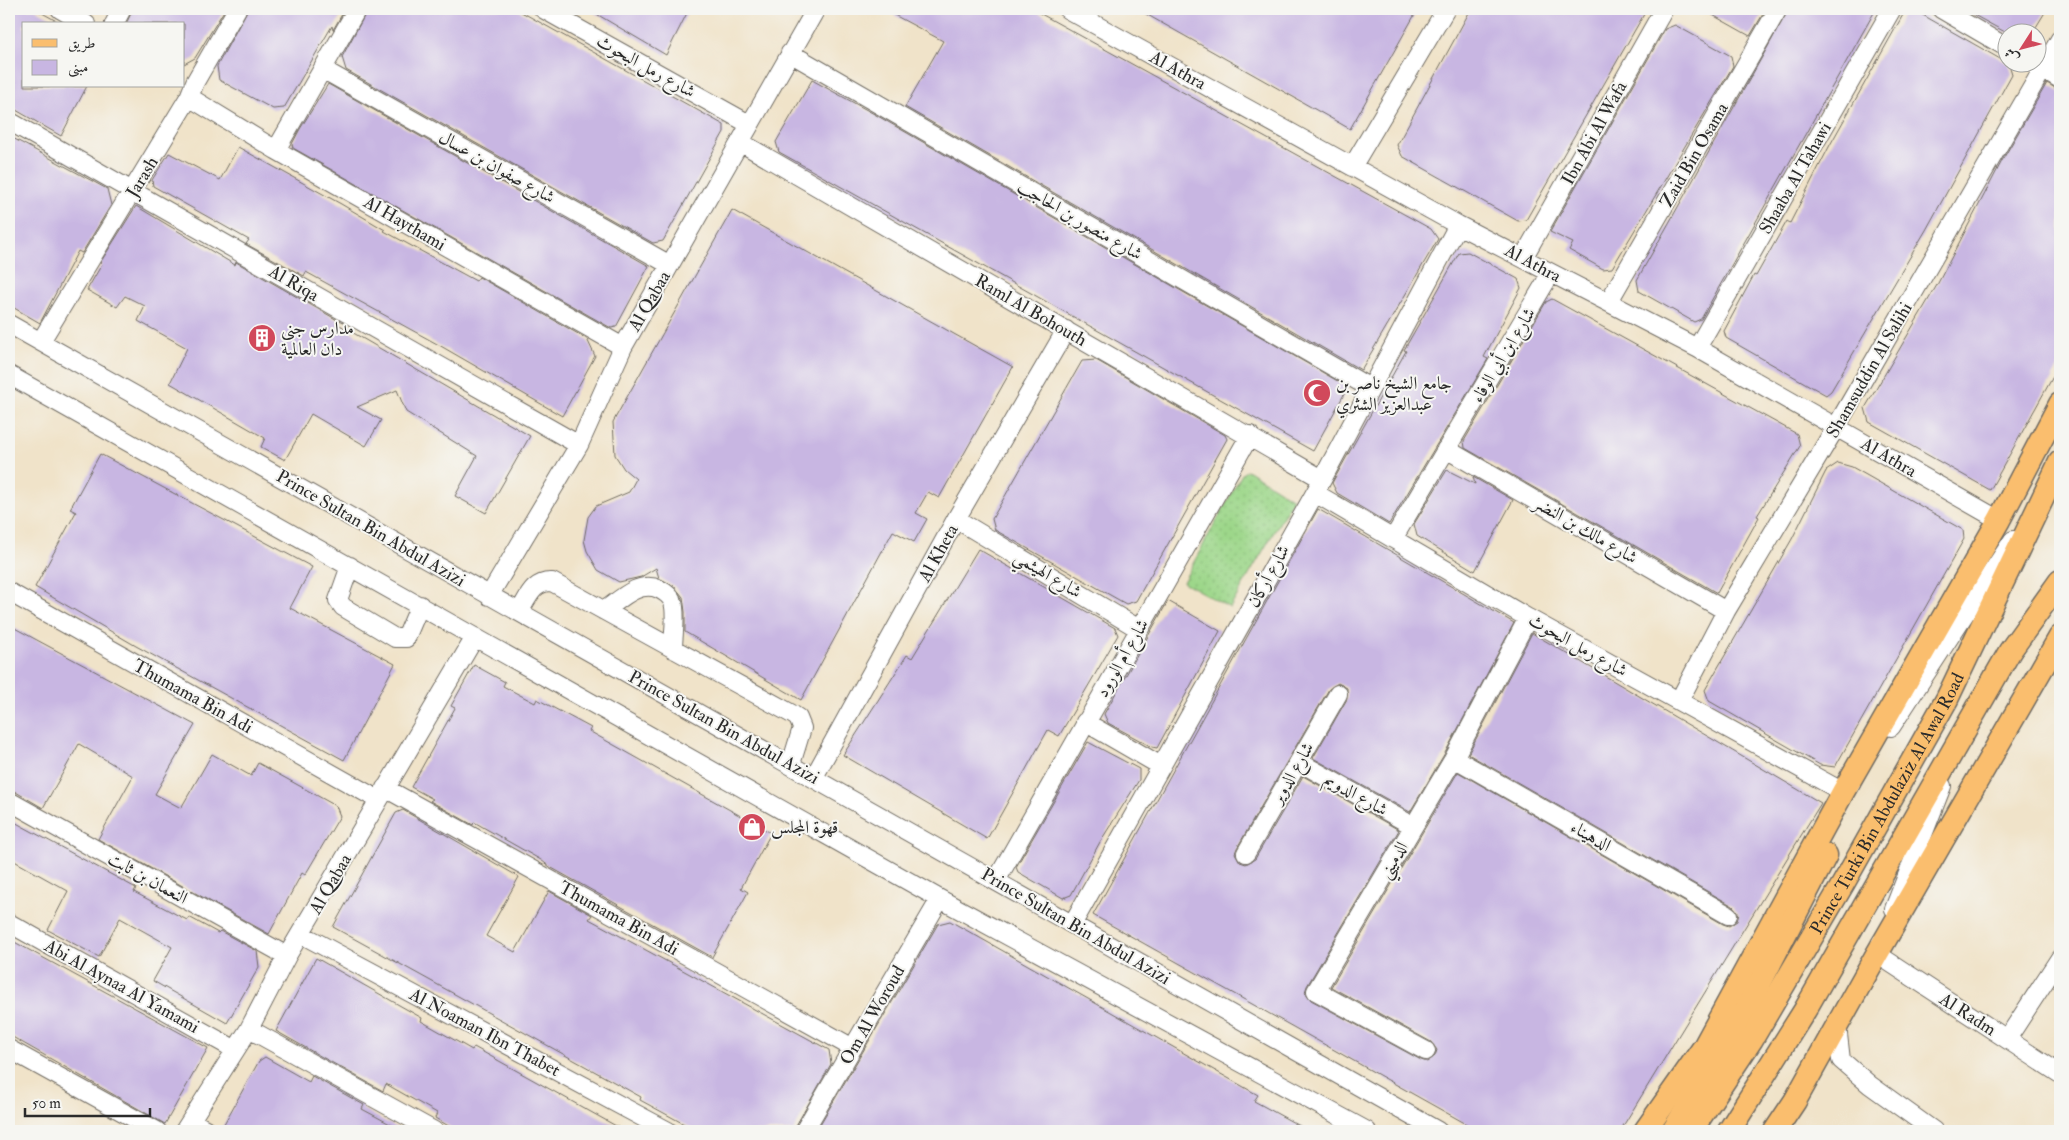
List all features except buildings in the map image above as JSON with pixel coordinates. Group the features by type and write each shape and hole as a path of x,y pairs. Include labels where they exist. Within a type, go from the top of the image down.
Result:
{"main road":[{"path":"1645,1131 1704,1047 1843,792 1999,520 2060,404"},
{"name":"Prince Turki Bin Abdulaziz Al Awal Road","path":"1692,1131 1762,1022 1843,884 1947,699 2058,468"},
{"name":"Prince Turki Bin Abdulaziz Al Awal Road","path":"1729,1131 1805,1010 2010,651 2060,581"},
{"path":"1775,1131 1795,1101 1877,954 2060,636"},
{"path":"1673,1131 1746,1010 1858,793 1879,746"},
{"path":"1764,1131 1837,1026"}],"street":[{"path":"60,9 83,22"},
{"path":"115,22 122,9"},
{"name":"Jarash","path":"41,341 134,191 190,85 237,9"},
{"path":"276,150 324,70 357,9"},
{"name":"شارع رمل البحوث","path":"543,9 749,124"},
{"name":"Al Qabaa","path":"489,596 579,445 623,347 816,9"},
{"name":"Al Athra","path":"1067,9 1458,225 1609,301 1697,348 1999,520"},
{"path":"1352,167 1446,9"},
{"name":"Ibn Abi Al Wafa","path":"1523,258 1664,9"},
{"name":"Zaid Bin Osama","path":"1609,301 1778,9"},
{"name":"Shaaba Al Tahawi","path":"1697,348 1892,9"},
{"path":"1941,9 1996,41"},
{"name":"Shamsuddin Al Salihi","path":"2046,56 2060,39"},
{"name":"شارع منصور بن الحاجب","path":"790,53 1370,388"},
{"name":"شارع صفوان بن عسال","path":"324,70 670,265"},
{"path":"2046,70 2060,78"},
{"name":"Shamsuddin Al Salihi","path":"1679,701 1726,611 1836,427 2035,72"},
{"name":"Al Haythami","path":"190,85 276,150 623,347"},
{"name":"Al Riqa","path":"9,121 579,445"},
{"name":"Raml Al Bohouth","path":"740,142 1250,435 1318,486"},
{"name":"شارع أركان","path":"1073,923 1318,486 1458,225"},
{"name":"شارع ابن أبي الوفاء","path":"1393,539 1551,273"},
{"name":"Prince Sultan Bin Abdul Azizi","path":"9,324 489,596 1073,923 1438,1131"},
{"name":"Al Kheta","path":"814,777 956,520 1066,330"},
{"path":"9,375 940,899 1367,1131"},
{"name":"شارع أم الورود","path":"996,881 1250,435"},
{"name":"شارع مالك بن النضر","path":"1446,449 1726,611"},
{"path":"1843,792 1879,746 1966,616 2058,468"},
{"name":"شارع رمل البحوث","path":"1318,486 1393,539 1528,618 1843,792"},
{"name":"شارع الهيثمي","path":"956,520 1139,629"},
{"path":"350,566 338,600 343,607 395,638 406,638 420,605"},
{"path":"519,612 536,586 544,582 552,582 798,718 802,728 791,764"},
{"path":"604,611 635,589 644,586 652,586 666,592 674,603 673,649"},
{"name":"Thumama Bin Adi","path":"9,592 852,1048"},
{"name":"الدميني","path":"1426,1051 1316,991 1454,758 1528,618"},
{"name":"Al Qabaa","path":"188,1126 234,1049 249,1029 287,956 475,637"},
{"name":"شارع الدوير","path":"1246,853 1338,694"},
{"path":"1085,722 1162,766"},
{"path":"1877,954 1963,731"},
{"name":"الدهيناء","path":"1454,758 1728,915"},
{"name":"شارع الدويم","path":"1299,762 1412,826"},
{"name":"النعمان بن ثابت","path":"9,801 287,956"},
{"name":"Om Al Woroud","path":"804,1131 940,899"},
{"name":"Abi Al Aynaa Al Yamami","path":"9,923 234,1049"},
{"name":"Al Noaman Ibn Thabet","path":"301,934 668,1131"},
{"name":"Al Radm","path":"1877,954 2060,1074"},
{"path":"2007,1039 2060,958"},
{"path":"1837,1026 1841,1060 1870,1085 1934,1131"},
{"path":"249,1029 434,1131"},
{"path":"9,1049 156,1131"},
{"path":"188,1126 209,1131"}],"green space":[{"path":"1247,470 1293,499 1230,608 1183,582 1242,474"}],"place":[{"name":"مدارس جنى دان العالمية","path":"262,338"},
{"name":"جامع الشيخ ناصر بن عبدالعزيز الشثري","path":"1317,393"},
{"name":"قهوة المجلس","path":"752,827"}]}
